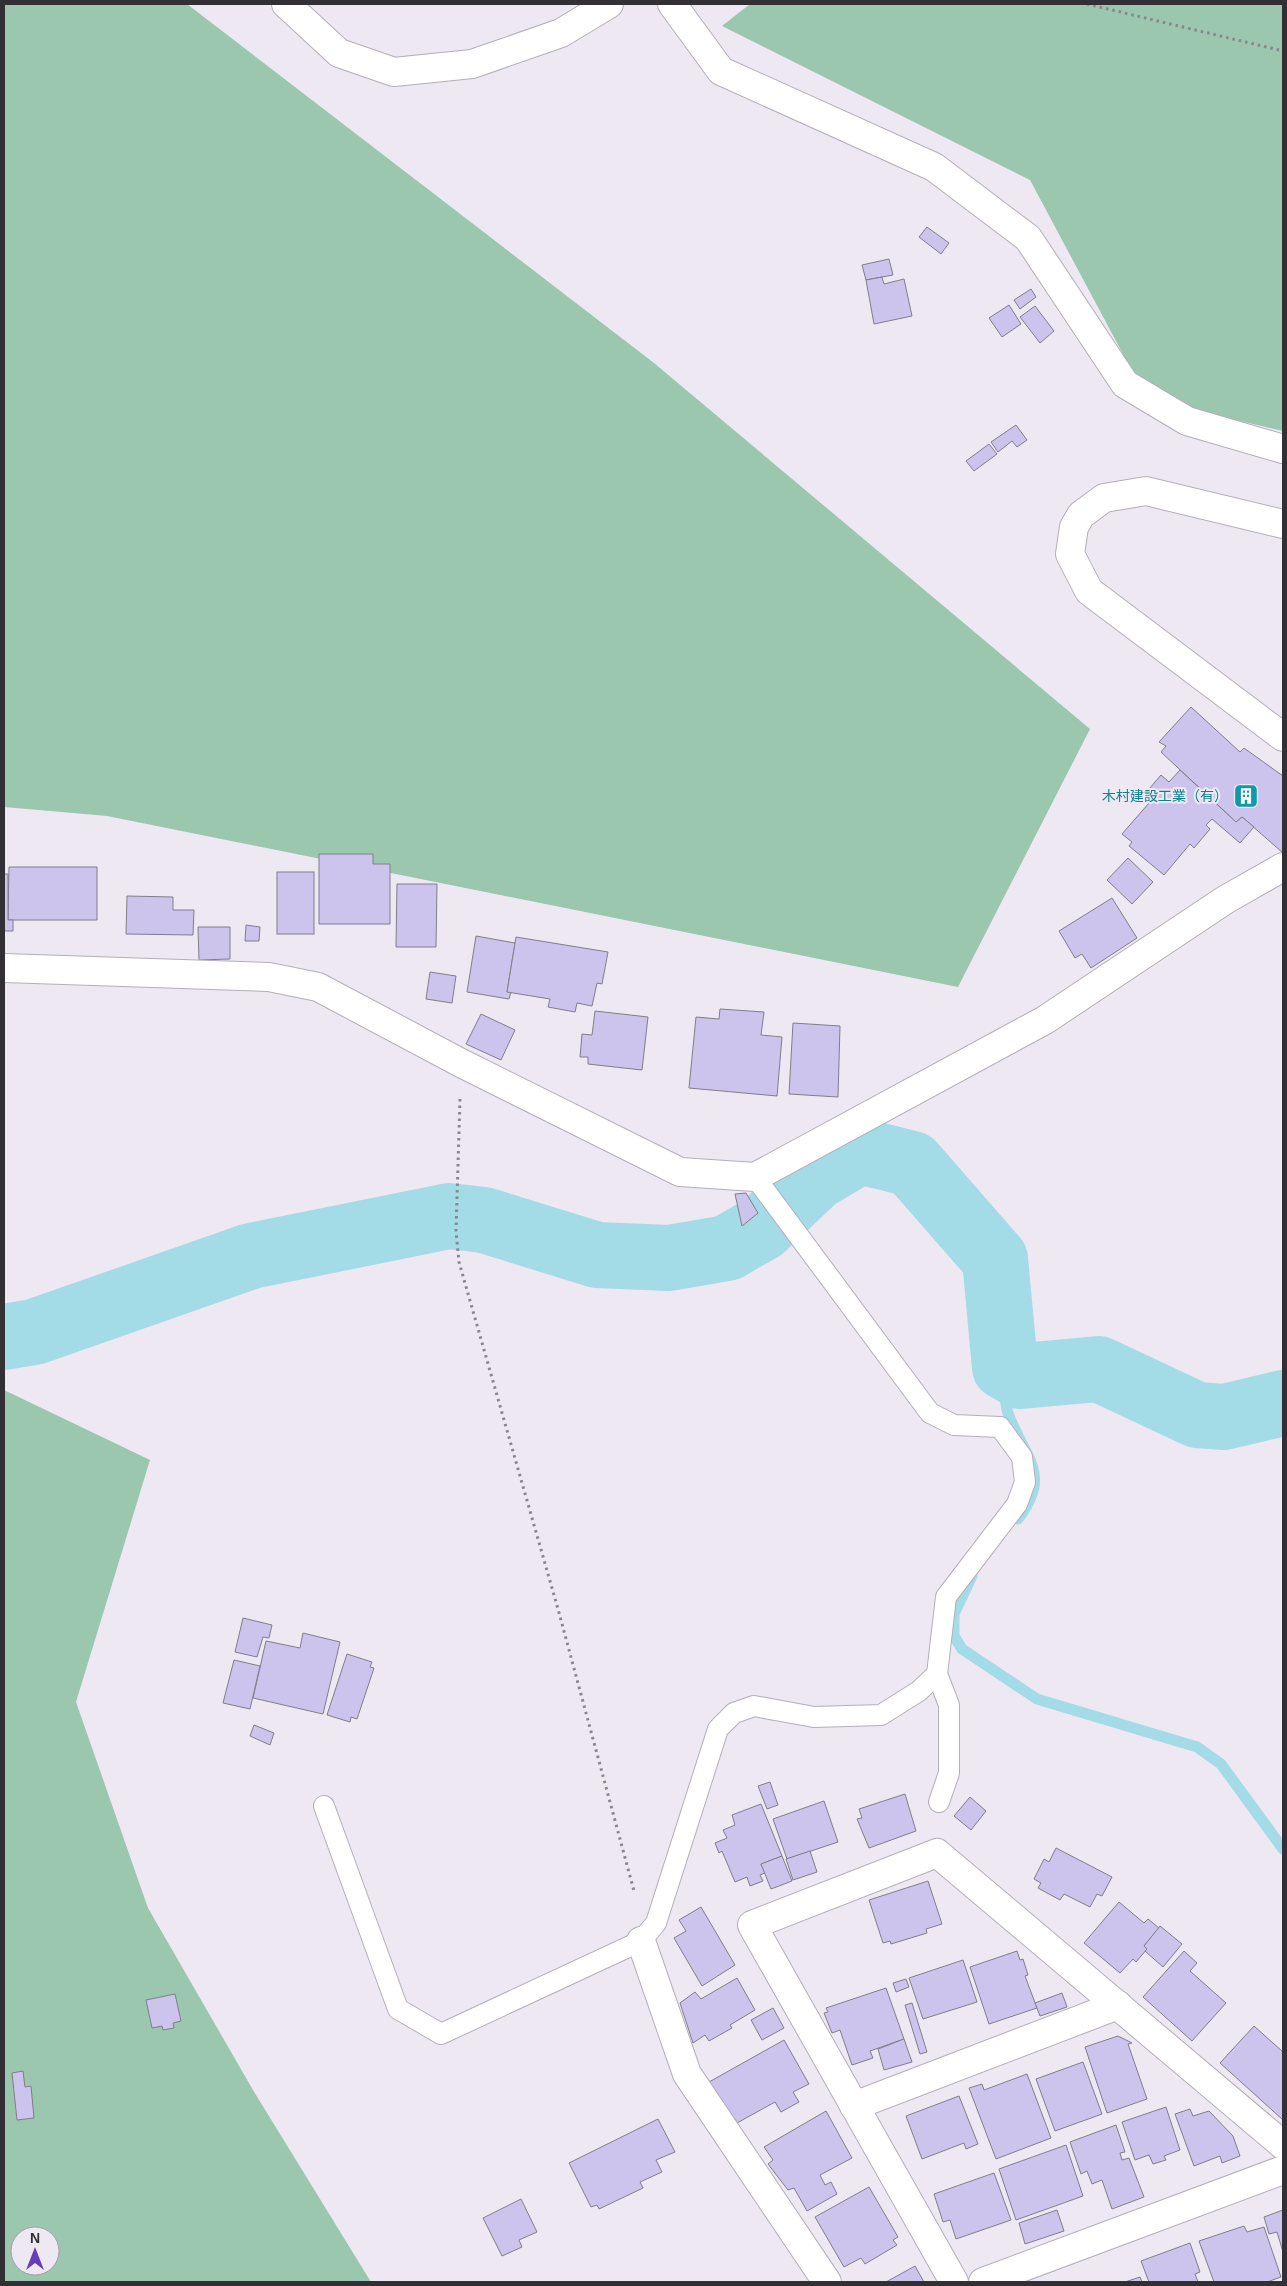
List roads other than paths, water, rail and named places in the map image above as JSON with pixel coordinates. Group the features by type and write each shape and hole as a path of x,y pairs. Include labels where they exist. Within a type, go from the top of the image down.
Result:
{"street":[{"path":"286,4 339,53 394,72 472,64 562,33 609,4"},
{"path":"672,4 721,71 934,167 1028,238 1125,384 1187,421 1283,449"},
{"path":"1283,524 1146,491 1104,498 1081,515 1074,527 1070,554 1089,591 1283,737"},
{"path":"4,968 269,978 318,987 461,1063 680,1172 755,1177 1045,1020 1225,900 1283,867"},
{"path":"954,2282 752,1925 937,1853 1283,2145"},
{"path":"641,1941 687,2074 827,2282"},
{"path":"854,2106 1118,2005"},
{"path":"983,2282 1283,2170"}],"lane":[{"path":"755,1177 787,1223 930,1413 954,1425 1000,1427 1022,1457 1025,1482 1017,1504 946,1597 937,1674 949,1705 949,1774 939,1802"},
{"path":"324,1806 398,2009 441,2034 641,1941 656,1923 718,1729 734,1713 754,1706 814,1717 881,1715 919,1691 937,1674"}],"waterway":[{"path":"4,1337 34,1332 251,1256 449,1216 484,1220 597,1255 669,1258 727,1248 762,1228 816,1177 860,1151 912,1164 995,1259 1005,1367 1021,1376 1099,1369 1197,1415 1224,1417 1283,1403"},
{"path":"1005,1367 1006,1408 1032,1466 1034,1477 1033,1489 1028,1503 1018,1519"},
{"path":"972,1576 954,1614 954,1636 962,1649 1037,1699 1197,1747 1221,1764 1283,1849"}],"place":[{"name":"木村建設工業（有）","path":"1246,796"}]}
